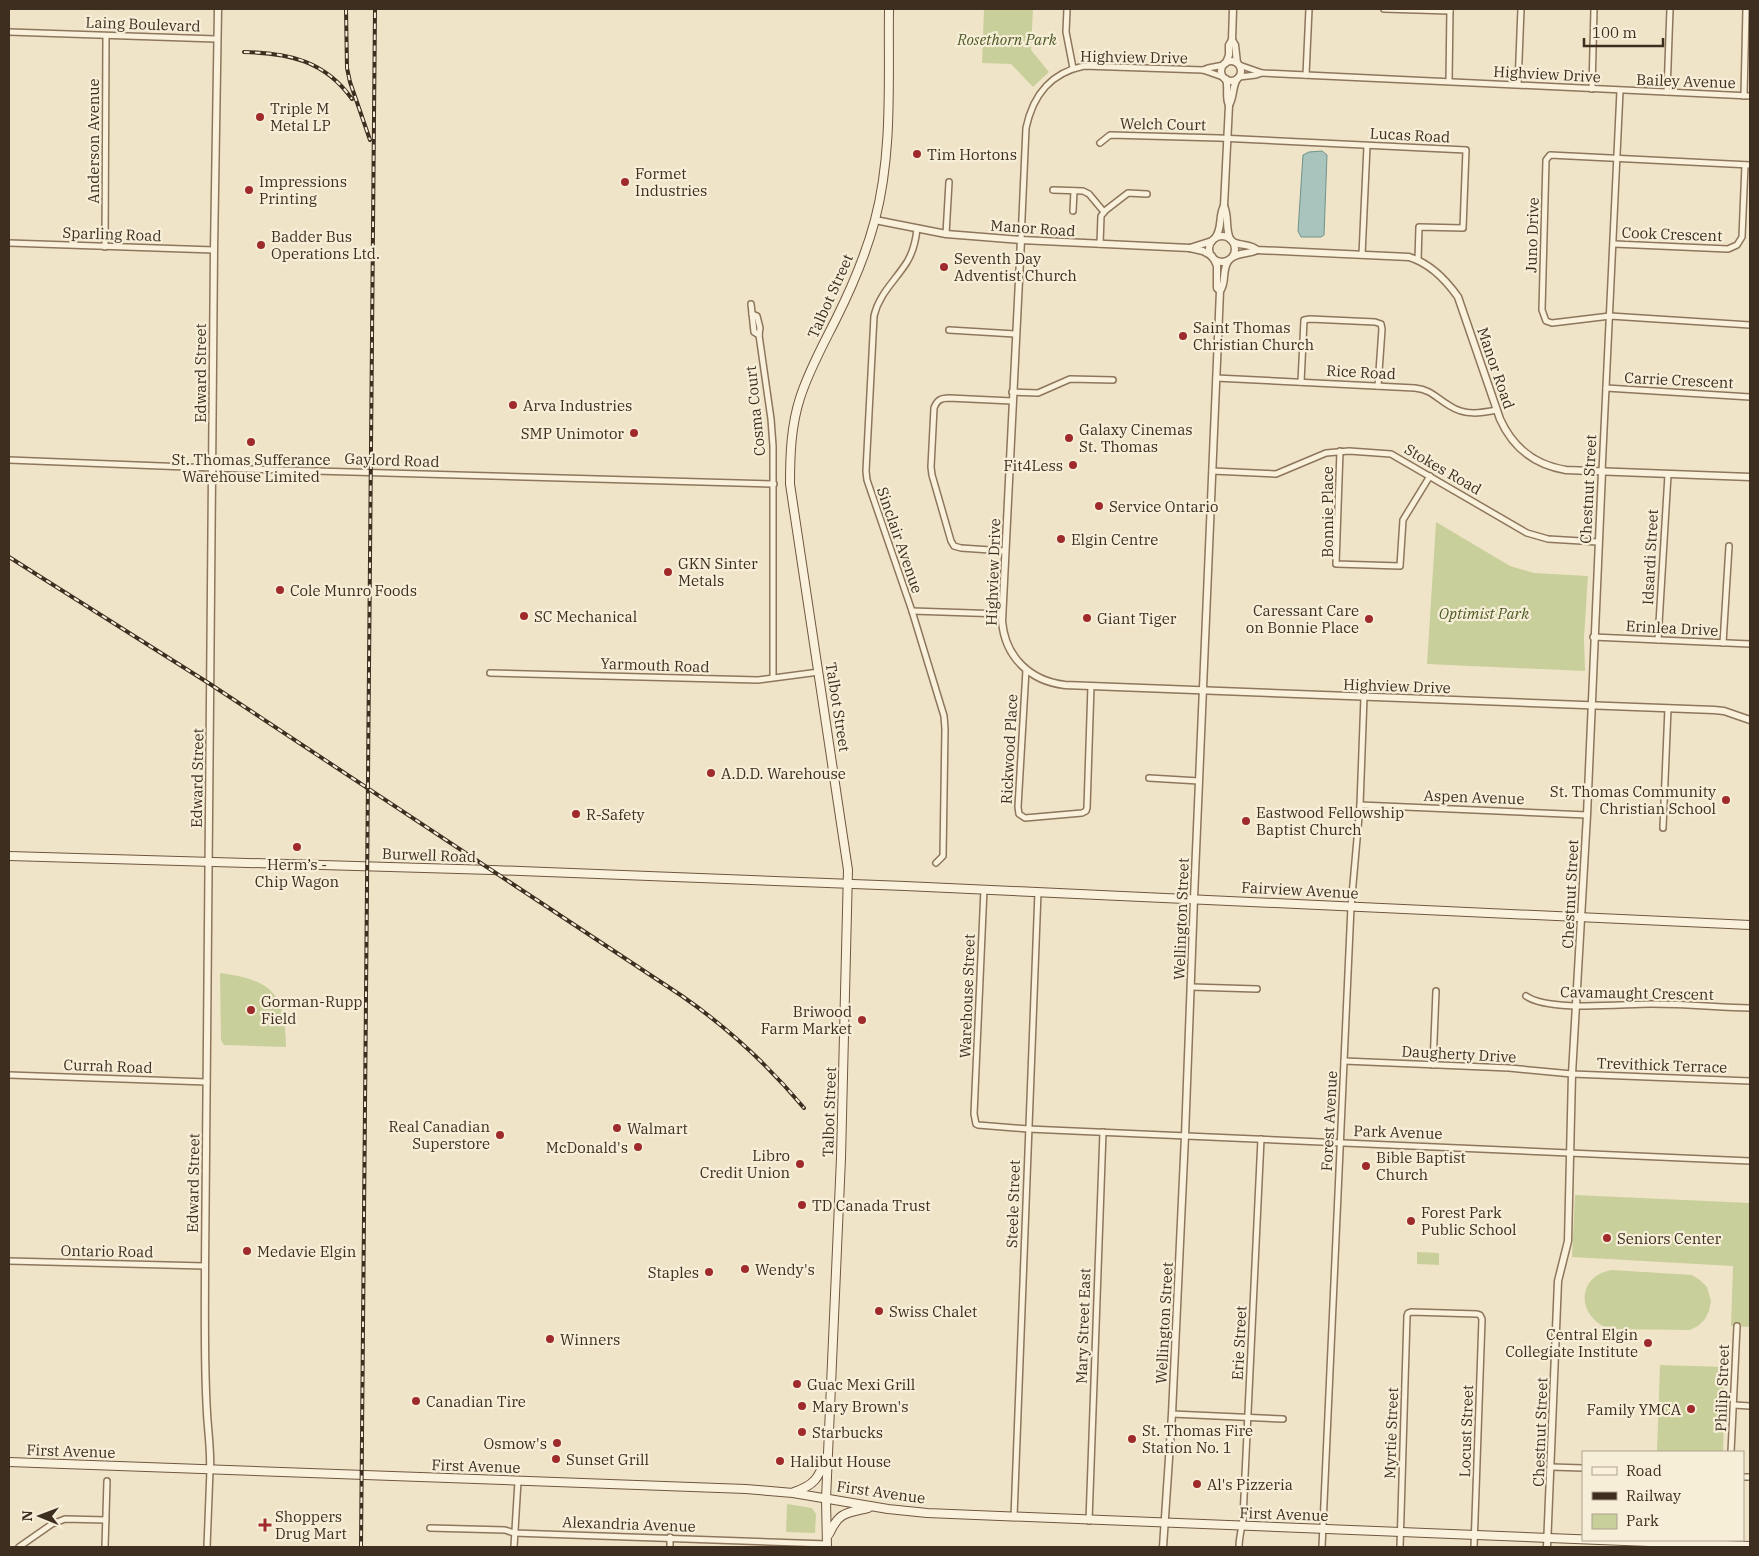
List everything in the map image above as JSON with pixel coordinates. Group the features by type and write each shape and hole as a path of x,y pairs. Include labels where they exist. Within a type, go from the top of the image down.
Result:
{"main road":[{"name":"Talbot Street","path":"827,1543 826,1499 841,1166 848,883 846,851 790,484 790,462 794,420 802,393 814,362 858,272 875,220 883,177 886,146 889,9"},
{"name":"Burwell Road","path":"9,856 848,883"},
{"name":"Fairview Avenue","path":"848,883 1750,925"},
{"path":"793,1493 808,1488 819,1475 828,1452"},
{"name":"First Avenue","path":"9,1462 746,1489 793,1493 875,1507 927,1513 1474,1535 1547,1543 1653,1546 1727,1543 1750,1546"},
{"path":"827,1543 835,1520 844,1513 875,1507"}],"street":[{"name":"Edward Street","path":"207,1547 211,1456 207,1413 205,1266 216,39 218,9"},
{"path":"1067,9 1066,32 1073,68"},
{"path":"1233,9 1232,40 1229,45 1229,55 1222,70 1227,83 1227,100 1229,105 1224,206 1221,211 1220,230 1210,249 1213,258 1221,262 1241,252 1254,252 1257,250"},
{"path":"1306,75 1309,9"},
{"path":"1384,9 1450,10 1449,81"},
{"path":"1518,84 1520,9"},
{"path":"1592,89 1594,9"},
{"path":"1668,92 1670,9"},
{"path":"1746,9 1747,96"},
{"name":"Laing Boulevard","path":"9,32 216,39"},
{"name":"Anderson Avenue","path":"105,247 106,36"},
{"path":"1229,105 1232,101 1234,83 1241,71 1232,40"},
{"path":"1225,64 1232,61 1238,64"},
{"name":"Highview Drive","path":"1203,70 1225,64"},
{"name":"Highview Drive","path":"1238,64 1262,73 1620,90"},
{"name":"Highview Drive","path":"1224,78 1203,70 1084,66 1073,68 1046,85 1037,96 1029,112 1026,128 1002,614 1004,634 1012,653 1026,670 1042,680 1052,683 1203,691 1668,708 1724,711 1750,720"},
{"name":"Highview Drive","path":"1238,78 1262,73"},
{"path":"1224,78 1231,81 1238,78"},
{"name":"Bailey Avenue","path":"1620,90 1747,96"},
{"name":"Chestnut Street","path":"1547,1543 1558,1281 1568,1241 1575,1005 1582,918 1620,90"},
{"name":"Welch Court","path":"1100,143 1110,135 1227,138"},
{"name":"Lucas Road","path":"1227,138 1466,150 1463,228 1419,227 1418,260"},
{"path":"1362,255 1367,146"},
{"name":"Juno Drive","path":"1610,316 1552,322 1546,320 1543,315 1546,160 1552,154 1617,158"},
{"path":"1617,158 1748,165"},
{"name":"Cook Crescent","path":"1614,244 1728,249 1737,245 1742,237 1748,165"},
{"path":"946,234 950,182"},
{"path":"1053,190 1083,191 1089,194 1104,212"},
{"path":"1073,212 1074,191"},
{"path":"1100,244 1101,216 1104,212 1128,193 1148,194"},
{"path":"1224,206 1227,211 1227,230 1235,250 1231,258"},
{"name":"Manor Road","path":"875,220 946,234 1021,240 1190,248 1203,251 1213,258"},
{"name":"Sinclair Avenue","path":"917,228 912,254 882,295 874,316 866,471 867,480 942,706 945,722 942,856 936,863"},
{"path":"1214,240 1223,236 1232,240"},
{"name":"Manor Road","path":"1190,248 1214,240"},
{"name":"Manor Road","path":"1232,240 1240,245 1253,246 1257,250 1409,257 1418,260 1438,274 1458,297 1497,410 1508,436 1520,449 1545,466 1566,470 1602,472 1750,477"},
{"name":"Sparling Road","path":"9,244 214,250"},
{"name":"Wellington Street","path":"1213,258 1217,266 1217,288 1220,291"},
{"name":"Wellington Street","path":"1163,1547 1172,1414 1185,1136 1220,291 1223,287 1225,266 1231,258"},
{"name":"Cosma Court","path":"751,304 754,332 759,335 771,419 774,484 773,678"},
{"path":"1610,316 1750,325"},
{"path":"1301,382 1304,320 1375,322 1381,324 1382,329 1378,386"},
{"path":"949,330 1015,334"},
{"name":"Rice Road","path":"1216,378 1422,389 1436,395 1450,406 1466,412 1480,413 1497,410"},
{"path":"1012,392 1038,393 1070,379 1113,380"},
{"name":"Carrie Crescent","path":"1606,388 1750,396"},
{"path":"1005,551 954,546 931,467 934,408 936,403 950,398 1012,401"},
{"name":"Bonnie Place","path":"1340,451 1336,564 1400,566 1403,520 1430,476"},
{"name":"Stokes Road","path":"1212,472 1276,474 1326,452 1391,454 1527,533 1548,539 1598,542"},
{"name":"Gaylord Road","path":"9,460 212,468 774,484"},
{"name":"Idsardi Street","path":"1658,640 1668,475"},
{"path":"1723,643 1729,546"},
{"path":"912,611 1002,614"},
{"name":"Erinlea Drive","path":"1594,637 1750,644"},
{"name":"Rickwood Place","path":"1026,670 1018,807 1019,814 1025,818 1082,813 1086,811 1091,686"},
{"name":"Yarmouth Road","path":"490,672 758,680 819,672"},
{"name":"Forest Avenue","path":"1322,1547 1351,907 1360,805 1364,697"},
{"path":"1663,828 1668,708"},
{"path":"1149,778 1199,780"},
{"name":"Aspen Avenue","path":"1360,805 1587,815"},
{"name":"Warehouse Street","path":"975,1103 984,889"},
{"name":"Steele Street","path":"1014,1517 1038,892"},
{"path":"1191,987 1256,989"},
{"path":"1433,1065 1436,991"},
{"name":"Cavamaught Crescent","path":"1526,996 1541,1003 1575,1005 1653,1004 1750,1008"},
{"name":"Daugherty Drive","path":"1344,1060 1572,1074"},
{"name":"Trevithick Terrace","path":"1572,1074 1750,1081"},
{"name":"Currah Road","path":"9,1075 207,1082"},
{"name":"Park Avenue","path":"975,1103 976,1124 1028,1129 1750,1161"},
{"name":"Mary Street East","path":"1089,1521 1103,1132"},
{"name":"Erie Street","path":"1239,1547 1242,1526 1248,1418 1261,1139"},
{"name":"Ontario Road","path":"9,1261 205,1266"},
{"name":"Locust Street","path":"1408,1320 1408,1313 1411,1312 1477,1314 1481,1316 1474,1547"},
{"name":"Myrtie Street","path":"1400,1547 1408,1320"},
{"name":"Philip Street","path":"1731,1451 1737,1326"},
{"path":"1734,1405 1750,1406"},
{"path":"1172,1414 1284,1419"},
{"path":"1551,1467 1582,1468"},
{"path":"105,1547 107,1481"},
{"path":"514,1547 518,1481"},
{"path":"19,1547 52,1524 65,1519 106,1520"},
{"name":"Alexandria Avenue","path":"430,1528 506,1530 514,1533 827,1543"},
{"path":"670,1537 670,1547"}],"green space":[{"name":"Rosethorn Park","path":"984,9 1033,9 1031,50 1049,72 1033,87 1011,64 982,63"},
{"name":"Optimist Park","path":"1436,522 1510,566 1534,573 1588,576 1584,638 1585,671 1427,664"},
{"name":"Gorman-Rupp Field","path":"220,973 252,980 272,992 283,1014 286,1047 224,1045 221,1040"},
{"path":"1575,1195 1750,1203 1750,1327 1731,1326 1733,1266 1572,1257"},
{"path":"1417,1252 1439,1253 1439,1265 1417,1264"},
{"path":"1612,1270 1692,1275 1707,1287 1711,1301 1709,1311 1705,1319 1698,1326 1690,1330 1609,1329 1598,1323 1590,1315 1585,1297 1587,1288 1592,1280 1600,1274"},
{"name":"Family YMCA","path":"1660,1365 1726,1367 1723,1451 1657,1451"},
{"path":"787,1504 812,1508 816,1514 815,1533 786,1532"}],"water":[{"path":"1322,151 1327,155 1324,235 1321,237 1301,237 1298,231 1303,155 1309,152"}],"railway":[{"path":"346,9 347,68 370,140"},
{"path":"361,1547 375,9"},
{"path":"244,52 276,54 305,62 330,76 352,99"},
{"path":"9,557 210,684 682,996 747,1048 804,1108"}],"place":[{"name":"Triple M Metal LP","path":"260,117"},
{"name":"Tim Hortons","path":"917,154"},
{"name":"Formet Industries","path":"625,182"},
{"name":"Impressions Printing","path":"249,190"},
{"name":"Badder Bus Operations Ltd.","path":"261,245"},
{"name":"Seventh Day Adventist Church","path":"944,267"},
{"name":"Saint Thomas Christian Church","path":"1183,336"},
{"name":"Arva Industries","path":"513,405"},
{"name":"SMP Unimotor","path":"634,433"},
{"name":"Galaxy Cinemas St. Thomas","path":"1069,438"},
{"name":"St. Thomas Sufferance Warehouse Limited","path":"251,442"},
{"name":"Fit4Less","path":"1073,465"},
{"name":"Service Ontario","path":"1099,506"},
{"name":"Elgin Centre","path":"1061,539"},
{"name":"GKN Sinter Metals","path":"668,572"},
{"name":"Cole Munro Foods","path":"280,590"},
{"name":"SC Mechanical","path":"524,616"},
{"name":"Giant Tiger","path":"1087,618"},
{"name":"Caressant Care on Bonnie Place","path":"1369,619"},
{"name":"A.D.D. Warehouse","path":"711,773"},
{"name":"St. Thomas Community Christian School","path":"1726,800"},
{"name":"R-Safety","path":"576,814"},
{"name":"Eastwood Fellowship Baptist Church","path":"1246,821"},
{"name":"Herm’s - Chip Wagon","path":"297,847"},
{"name":"Gorman-Rupp Field","path":"251,1010"},
{"name":"Briwood Farm Market","path":"862,1020"},
{"name":"Walmart","path":"617,1128"},
{"name":"Real Canadian Superstore","path":"500,1135"},
{"name":"McDonald's","path":"638,1147"},
{"name":"Libro Credit Union","path":"800,1164"},
{"name":"Bible Baptist Church","path":"1366,1166"},
{"name":"TD Canada Trust","path":"802,1205"},
{"name":"Forest Park Public School","path":"1411,1221"},
{"name":"Seniors Center","path":"1607,1238"},
{"name":"Medavie Elgin","path":"247,1251"},
{"name":"Wendy's","path":"745,1269"},
{"name":"Staples","path":"709,1272"},
{"name":"Swiss Chalet","path":"879,1311"},
{"name":"Winners","path":"550,1339"},
{"name":"Central Elgin Collegiate Institute","path":"1648,1343"},
{"name":"Guac Mexi Grill","path":"797,1384"},
{"name":"Canadian Tire","path":"416,1401"},
{"name":"Mary Brown's","path":"802,1406"},
{"name":"Family YMCA","path":"1691,1409"},
{"name":"Starbucks","path":"802,1432"},
{"name":"St. Thomas Fire Station No. 1","path":"1132,1439"},
{"name":"Osmow's","path":"557,1443"},
{"name":"Sunset Grill","path":"556,1459"},
{"name":"Halibut House","path":"780,1461"},
{"name":"Al's Pizzeria","path":"1197,1484"},
{"name":"Shoppers Drug Mart","path":"265,1525"}]}
